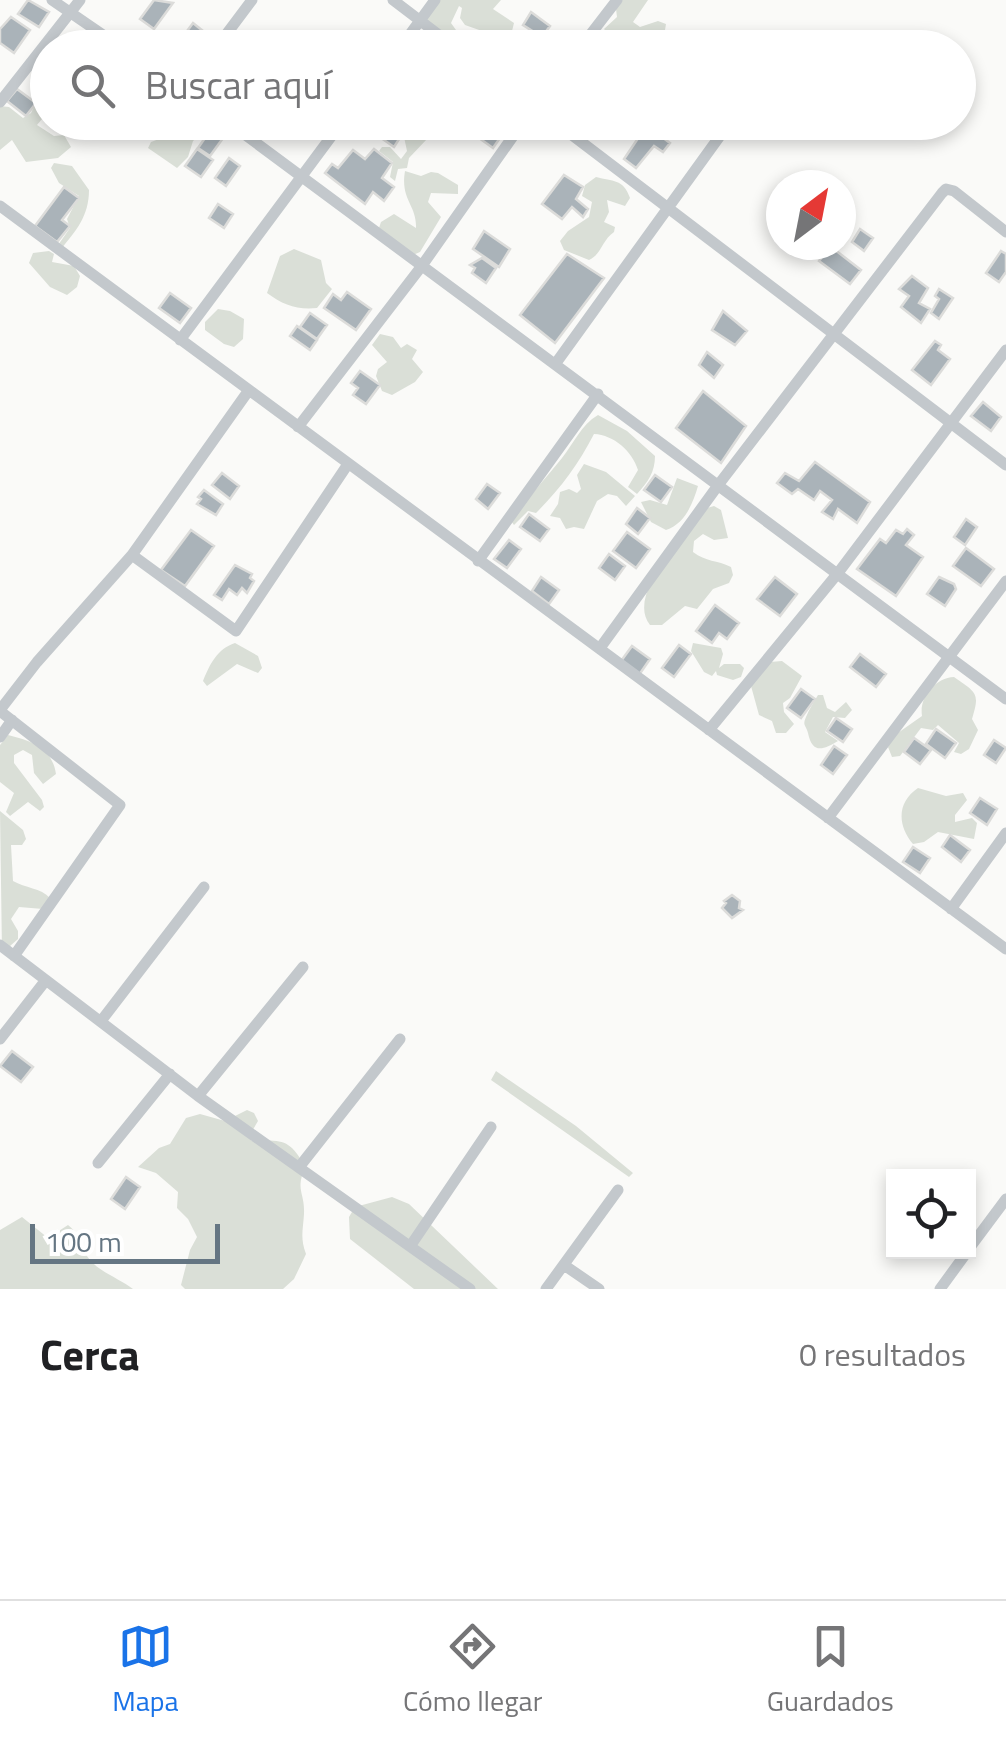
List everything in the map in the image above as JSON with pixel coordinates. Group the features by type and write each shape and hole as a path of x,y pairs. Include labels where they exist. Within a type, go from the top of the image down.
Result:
{"street":[{"path":"52,0 96,30"},
{"path":"57,30 80,0"},
{"path":"230,30 252,0"},
{"path":"393,0 433,30"},
{"path":"413,30 435,0"},
{"path":"594,30 616,0"},
{"path":"0,102 30,64"},
{"path":"252,140 1006,699"},
{"path":"180,340 328,140"},
{"path":"298,427 421,267 509,140"},
{"path":"579,140 1006,465"},
{"path":"556,364 717,140"},
{"path":"600,648 719,484 946,189 954,191 1006,232"},
{"path":"0,206 1006,949"},
{"path":"709,730 838,573 1006,350"},
{"path":"14,956 120,805 0,710 36,662 132,554 249,390"},
{"path":"478,560 598,394"},
{"path":"132,554 236,631 348,464"},
{"path":"828,818 1006,581"},
{"path":"0,737 12,720"},
{"path":"951,908 1006,833"},
{"path":"101,1022 204,887"},
{"path":"0,945 198,1096 470,1289"},
{"path":"198,1096 304,967"},
{"path":"0,1040 46,980"},
{"path":"300,1166 400,1039"},
{"path":"98,1163 170,1074"},
{"path":"411,1244 491,1128"},
{"path":"546,1289 618,1190"},
{"path":"976,1240 1006,1199"},
{"path":"940,1289 962,1259"},
{"path":"564,1265 599,1289"}],"shaded area":[{"path":"437,0 501,0 493,9 514,23 512,30 479,30 465,25 459,6 451,23 456,30 438,30 428,23 425,14"},
{"path":"622,0 648,0 633,22 640,27 658,21 666,24 665,30 605,30 617,17 616,9"},
{"path":"0,106 9,107 23,118 30,114 30,140 67,140 71,147 58,158 26,162 12,140 0,150"},
{"path":"194,140 188,157 177,168 148,148 151,142"},
{"path":"405,140 426,140 409,158 407,168 398,169 395,181 390,177 393,162 379,151 390,147 401,159 407,151"},
{"path":"54,163 72,166 89,190 84,215 61,249 56,248 70,228 67,219 79,196 59,183 51,168"},
{"path":"405,171 421,176 438,173 458,185 458,194 431,193 428,202 441,217 420,252 413,255 379,228 381,222 394,214 416,228 405,189"},
{"path":"596,177 621,184 630,198 625,206 607,200 609,212 604,222 615,227 614,232 589,260 564,250 560,241 589,217 592,202 582,196 585,185"},
{"path":"294,249 321,260 326,283 332,289 317,308 290,306 267,293 280,256"},
{"path":"33,253 54,254 52,262 74,266 80,276 77,287 67,295 50,287 29,263"},
{"path":"218,309 244,319 243,339 234,347 205,330 205,322"},
{"path":"380,334 393,337 401,348 407,344 417,350 412,359 423,372 415,382 392,395 382,391 376,376 387,362 372,345"},
{"path":"598,415 627,431 655,456 644,485 637,494 628,487 638,470 631,456 615,441 594,434 553,495 536,513 528,511 514,525 511,521 517,513 582,429"},
{"path":"584,464 606,472 635,496 626,506 617,496 608,494 597,501 584,529 566,529 560,518 550,516 560,492 569,489 577,493 581,489 577,475"},
{"path":"677,478 698,486 683,518 666,530 651,522 641,502 650,500 667,505"},
{"path":"707,508 721,510 728,538 714,540 703,534 694,541 693,552 731,567 729,583 713,589 697,609 685,606 662,625 650,625 644,612 652,581 686,533"},
{"path":"235,643 258,656 262,668 258,673 237,664 207,686 203,681 211,663 223,649"},
{"path":"693,643 721,648 719,668 740,664 744,668 741,677 733,680 717,675 716,671 712,676 704,672 691,651"},
{"path":"782,661 802,676 783,703 784,712 794,724 786,733 776,733 772,721 759,715 751,686 770,662"},
{"path":"954,677 975,694 972,719 978,730 969,749 961,754 954,752 959,743 938,725 933,730 921,728 900,756 892,757 888,747 895,735 922,716 923,702 930,690"},
{"path":"818,695 823,695 827,708 835,712 846,702 852,710 845,718 833,717 825,732 838,741 823,748 812,744 804,724"},
{"path":"8,735 39,747 54,765 56,774 43,784 34,773 32,755 23,750 14,755 14,763 42,800 44,807 40,811 28,802 10,816 6,812 14,793 0,782 0,745"},
{"path":"918,788 946,796 963,793 967,800 955,815 955,822 972,818 977,823 974,839 938,832 913,844 904,829 902,814 906,800"},
{"path":"0,811 23,830 26,839 22,845 11,845 13,881 50,898 43,909 19,907 11,919 18,939 2,953"},
{"path":"496,1071 576,1126 633,1173 629,1177 491,1080"},
{"path":"247,1110 258,1121 251,1141 284,1143 305,1167 301,1187 306,1254 294,1279 283,1289 185,1289 181,1285 197,1237 177,1208 178,1192 156,1173 138,1167 159,1148 170,1144 186,1118 200,1114 225,1121"},
{"path":"392,1197 409,1204 498,1289 414,1289 350,1239 349,1217 355,1207"},
{"path":"22,1217 48,1238 68,1225 94,1264 133,1289 0,1289 0,1230"}],"building":[{"path":"28,0 49,12 39,27 18,14"},
{"path":"154,0 173,3 154,29 140,19"},
{"path":"531,12 550,26 547,30 531,30 523,25"},
{"path":"11,17 30,30 14,53 0,43 0,29"},
{"path":"17,89 30,99 30,111 26,116 7,101"},
{"path":"204,140 222,140 210,156 198,148"},
{"path":"482,140 499,140 493,148"},
{"path":"637,140 670,143 663,152 654,146 636,168 624,159"},
{"path":"197,149 213,160 201,177 185,166"},
{"path":"374,149 392,163 382,178 394,187 384,201 373,192 365,204 325,173 332,164 338,168 353,150 365,159"},
{"path":"229,158 240,166 226,186 215,178"},
{"path":"564,175 583,187 576,199 588,209 583,217 572,207 562,219 542,204"},
{"path":"64,187 79,198 62,220 70,226 57,242 35,226"},
{"path":"218,204 233,214 224,228 209,218"},
{"path":"860,229 873,238 864,251 856,245"},
{"path":"484,231 510,249 499,267 473,249"},
{"path":"1001,251 1006,254 1006,272 999,282 986,273"},
{"path":"567,254 604,278 555,343 520,315"},
{"path":"482,258 496,268 486,283 472,273 475,268 470,265"},
{"path":"848,260 861,270 850,284 819,261"},
{"path":"912,276 928,288 919,303 930,309 921,323 901,307 909,296 899,289"},
{"path":"939,289 953,298 939,319 931,313 939,299 935,296"},
{"path":"347,292 371,309 356,330 324,308 333,294 341,300"},
{"path":"170,293 191,308 180,323 159,308"},
{"path":"723,311 747,331 735,345 712,330"},
{"path":"310,313 327,325 317,339 300,327"},
{"path":"297,326 317,340 310,350 290,336"},
{"path":"935,341 941,345 938,350 950,359 931,385 912,370"},
{"path":"707,352 723,365 714,378 699,365"},
{"path":"360,371 380,385 366,404 353,395 358,388 351,383"},
{"path":"703,391 746,426 721,463 676,428"},
{"path":"983,402 1001,417 991,431 971,416"},
{"path":"815,462 870,502 857,523 838,509 833,519 822,512 832,500 820,491 814,500 798,489 792,494 777,483 785,473 799,481"},
{"path":"222,473 239,486 230,499 212,485"},
{"path":"655,475 672,487 661,502 644,490"},
{"path":"487,484 500,493 488,509 476,499"},
{"path":"204,490 223,504 216,515 197,504"},
{"path":"637,508 650,518 638,534 626,524"},
{"path":"529,514 549,529 540,541 520,527"},
{"path":"966,519 977,527 965,545 954,537"},
{"path":"907,529 914,535 906,545 923,557 896,596 857,569 880,539 886,543 896,530 903,534"},
{"path":"191,530 214,546 185,586 161,570"},
{"path":"627,532 650,549 636,568 613,551"},
{"path":"509,540 521,549 507,568 494,559"},
{"path":"966,548 994,569 981,586 953,566"},
{"path":"609,554 625,566 615,580 599,568"},
{"path":"235,565 252,574 250,578 254,581 247,593 242,588 237,595 229,589 222,600 214,595"},
{"path":"541,577 559,590 549,604 532,591"},
{"path":"775,577 797,594 780,616 757,599"},
{"path":"939,577 956,589 945,606 927,594"},
{"path":"715,605 739,623 727,639 719,633 712,643 696,631"},
{"path":"679,645 691,654 674,677 662,668"},
{"path":"632,646 650,659 639,675 621,661"},
{"path":"860,654 886,674 876,687 850,667"},
{"path":"801,689 815,699 801,718 787,708"},
{"path":"836,718 852,729 843,742 827,731"},
{"path":"936,729 956,743 945,758 926,744"},
{"path":"914,738 931,750 920,764 904,752"},
{"path":"994,740 1006,748 996,763 984,755"},
{"path":"834,746 847,755 833,774 821,765"},
{"path":"980,798 997,809 987,825 970,813"},
{"path":"950,835 970,850 961,862 942,847"},
{"path":"913,847 930,858 920,873 903,862"},
{"path":"732,895 743,910 732,918 722,908"},
{"path":"12,1051 33,1067 21,1082 0,1066"},
{"path":"126,1177 140,1187 125,1209 111,1199"}]}
